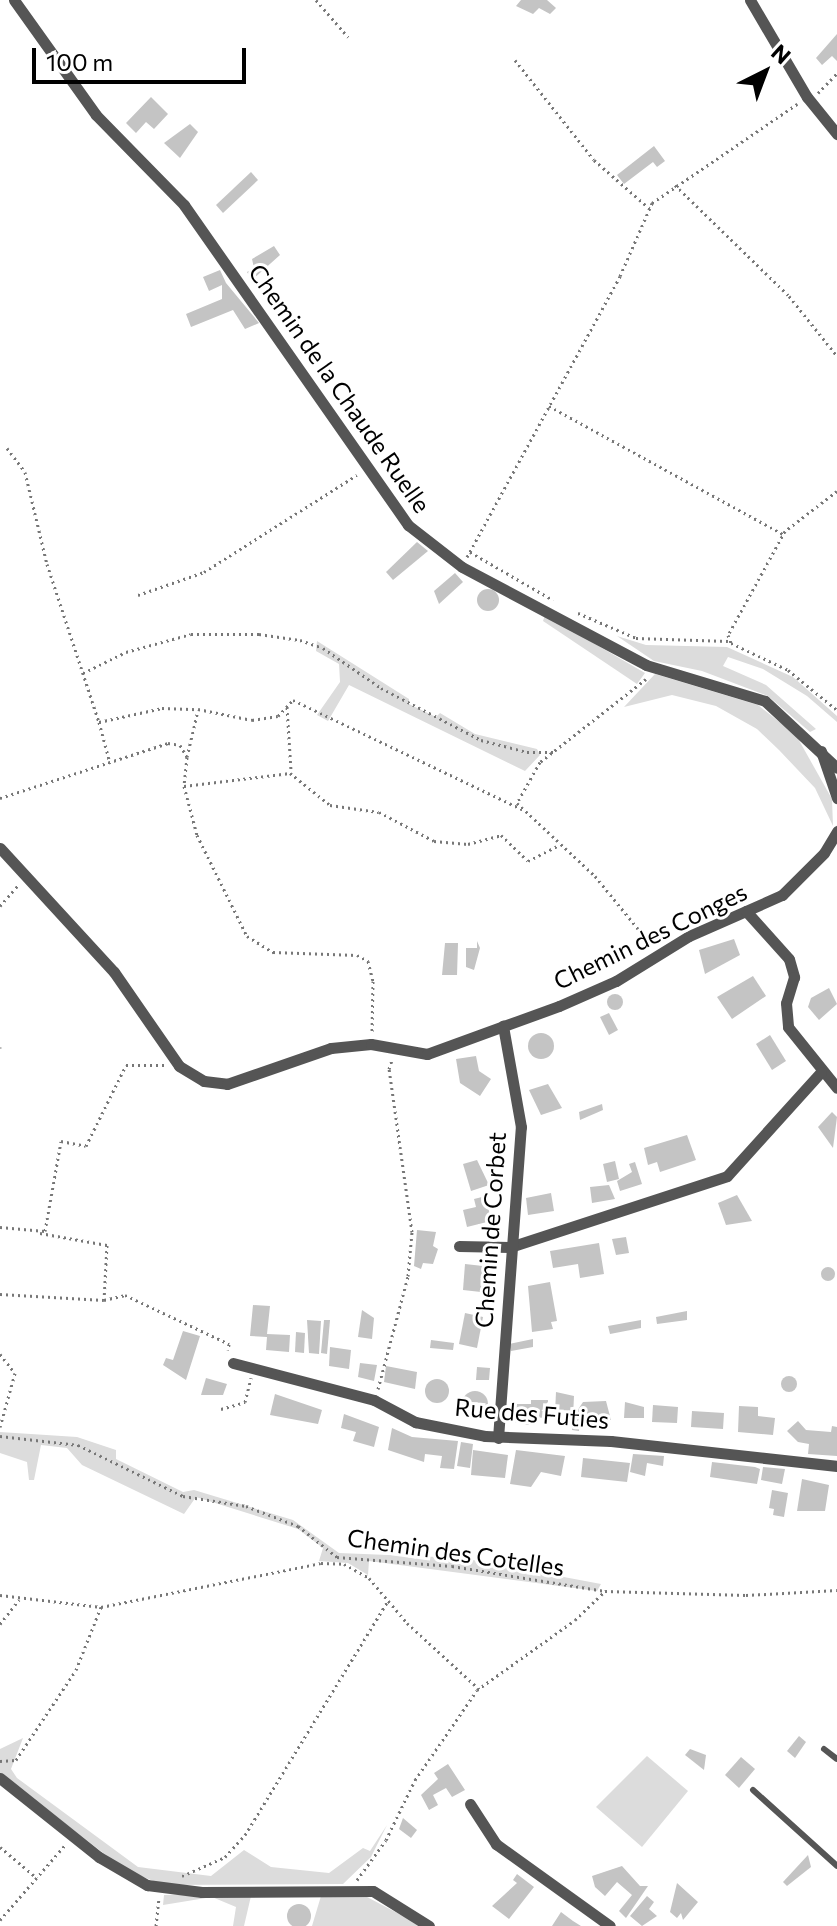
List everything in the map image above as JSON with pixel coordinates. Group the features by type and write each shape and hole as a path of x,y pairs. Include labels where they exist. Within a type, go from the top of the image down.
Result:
{"street":[{"name":"Chemin de la Chaude Ruelle","path":"14,0 96,115 184,205 408,525 462,567 654,667 765,701 837,768"},
{"path":"750,0 809,99 837,134"},
{"path":"821,751 837,798"},
{"name":"Chemin des Conges","path":"0,848 23,879 114,972 176,1063 195,1077 227,1084 331,1048 371,1044 427,1054 616,981 659,955 790,889 837,831"},
{"path":"746,911 792,965 786,1020 821,1072 837,1088"},
{"name":"Chemin de Corbet","path":"498,1438 521,1127 503,1026"},
{"path":"459,1246 510,1247 727,1176 821,1072"},
{"name":"Rue des Futies","path":"230,1357 251,1366 374,1400 415,1422 498,1438 611,1441 837,1466"},
{"path":"0,1778 122,1874 159,1889 373,1891 429,1926"},
{"path":"470,1804 496,1844 610,1926"}],"lane":[{"path":"824,1749 837,1759"},
{"path":"753,1790 837,1866"}],"path":[{"path":"316,0 348,37"},
{"path":"515,60 594,160 650,209"},
{"path":"462,567 660,193 809,99 837,73"},
{"path":"675,185 789,296 837,356"},
{"path":"549,406 783,534"},
{"path":"7,448 25,472 47,564 110,763"},
{"path":"138,595 204,572 367,468"},
{"path":"728,641 744,599 783,534 837,491"},
{"path":"470,552 562,604"},
{"path":"573,610 636,638 728,641 788,670 837,710"},
{"path":"83,673 126,652 191,634 300,640 323,648 381,688 481,740 527,752 553,752"},
{"path":"654,667 628,696 530,773 517,803 595,876 659,955"},
{"path":"99,722 162,708 198,709 252,720 278,716 293,700 522,809"},
{"path":"287,707 290,773"},
{"path":"198,709 184,786 218,886 254,944 273,952 357,955 368,961 373,981 371,1044"},
{"path":"0,798 168,743 180,745 187,757"},
{"path":"184,786 290,773 330,805 379,812 434,841 468,844 501,835 528,861 560,845"},
{"path":"0,906 23,879"},
{"path":"374,1400 408,1276 412,1232 389,1069 395,1050"},
{"path":"36,1232 48,1224 61,1141 79,1147 91,1140 126,1065 176,1063"},
{"path":"0,1227 107,1245 104,1300"},
{"path":"0,1294 104,1300 125,1295 229,1344 230,1357"},
{"path":"0,1354 15,1373 0,1427"},
{"path":"221,1409 245,1402 251,1366"},
{"name":"Chemin des Cotelles","path":"0,1436 67,1441 183,1496 246,1506 298,1526 337,1557 452,1566 605,1591 746,1595 837,1590"},
{"path":"337,1557 344,1564"},
{"path":"353,1567 365,1559"},
{"path":"0,1595 19,1600 101,1607 321,1563 344,1564 353,1567 479,1689"},
{"path":"355,1889 386,1840 415,1780 479,1689 575,1620 605,1591"},
{"path":"0,1624 19,1600"},
{"path":"178,1877 211,1867 236,1847 388,1601"},
{"path":"0,1761 16,1760 76,1670 101,1607"},
{"path":"0,1920 72,1836"},
{"path":"0,1847 37,1878"},
{"path":"156,1926 159,1889"}],"shaded area":[{"path":"545,615 645,673 637,684 543,621"},
{"path":"617,636 646,645 727,647 793,677 837,716 837,722 807,696 763,669 728,657 723,666 766,685 816,729 810,732 768,696 702,671 654,661"},
{"path":"317,641 409,699 409,704 436,717 440,713 475,734 537,749 540,755 525,771 349,685 328,721 317,715 340,682 339,664 316,651"},
{"path":"655,674 758,705 796,735 832,799 833,826 815,788 757,729 716,706 672,695 624,707"},
{"path":"0,1432 77,1437 116,1450 116,1459 183,1492 194,1490 293,1520 339,1553 462,1558 601,1584 597,1591 369,1561 368,1575 348,1563 319,1561 323,1548 298,1529 196,1497 184,1514 82,1465 67,1448 41,1445 34,1480 29,1480 27,1462 0,1453"},
{"path":"23,1738 11,1769 17,1778 138,1867 211,1876 244,1850 271,1867 329,1873 363,1848 370,1851 387,1825 371,1857 343,1884 163,1885 124,1869 0,1773 0,1749"},
{"path":"647,1756 688,1791 642,1847 596,1807"},
{"path":"164,1895 251,1896 244,1926 233,1926 236,1907 212,1897 163,1905"},
{"path":"321,1896 367,1897 422,1926 312,1926"}],"building":[{"path":"521,0 547,0 556,8 550,14 539,8 533,14 516,6"},
{"path":"837,34 837,61 832,56 822,65 816,58"},
{"path":"151,97 168,114 154,129 146,122 136,133 126,123"},
{"path":"190,124 198,132 180,158 164,143"},
{"path":"654,146 665,161 657,167 653,162 624,184 617,175"},
{"path":"251,172 258,180 223,213 216,205"},
{"path":"274,246 280,255 252,280 247,272 254,268 252,259"},
{"path":"220,270 226,283 259,323 245,329 233,310 191,327 186,314 222,299 222,285 209,291 203,277"},
{"path":"417,542 428,551 393,580 386,572"},
{"path":"455,573 463,582 439,604 434,591"},
{"path":"488,589 496,592 499,600 496,608 488,611 480,608 477,600 480,592"},
{"path":"734,939 740,955 705,974 699,950"},
{"path":"477,941 480,948 474,970 466,967 466,948 477,948"},
{"path":"445,943 458,943 457,975 442,975"},
{"path":"753,976 766,996 732,1019 717,997"},
{"path":"829,988 837,1004 819,1020 808,1007 811,998"},
{"path":"612,994 618,994 623,1002 621,1008 612,1010 607,1005 607,999"},
{"path":"609,1013 618,1030 609,1035 600,1017"},
{"path":"541,1033 550,1037 554,1046 550,1055 541,1059 532,1055 528,1046 532,1037"},
{"path":"770,1035 786,1061 772,1070 756,1044"},
{"path":"476,1056 479,1071 491,1079 480,1096 460,1083 456,1059"},
{"path":"548,1084 562,1108 541,1115 529,1090"},
{"path":"602,1104 603,1110 580,1120 579,1112"},
{"path":"832,1112 837,1117 833,1148 818,1127"},
{"path":"687,1135 696,1160 660,1172 657,1162 648,1165 644,1148"},
{"path":"477,1160 489,1185 471,1191 463,1164"},
{"path":"615,1161 619,1179 607,1182 603,1164"},
{"path":"635,1162 642,1184 620,1191 617,1181 632,1172 629,1164"},
{"path":"609,1185 615,1199 592,1203 590,1187"},
{"path":"551,1193 554,1211 528,1215 526,1198"},
{"path":"737,1195 752,1221 726,1225 718,1203"},
{"path":"486,1196 491,1221 467,1227 463,1210 476,1207 474,1199"},
{"path":"417,1230 436,1232 433,1246 438,1249 433,1264 423,1263 421,1269 414,1266"},
{"path":"626,1237 629,1253 616,1255 612,1239"},
{"path":"599,1243 604,1274 580,1278 578,1264 553,1268 550,1251"},
{"path":"465,1264 483,1266 481,1292 463,1290"},
{"path":"828,1267 835,1274 828,1281 821,1274"},
{"path":"550,1282 557,1321 551,1322 553,1329 532,1332 528,1286"},
{"path":"253,1305 270,1306 267,1334 290,1335 289,1352 266,1350 267,1337 250,1336"},
{"path":"362,1310 374,1318 372,1339 358,1337"},
{"path":"687,1311 687,1320 657,1324 656,1317"},
{"path":"465,1313 483,1317 477,1348 459,1344"},
{"path":"307,1320 321,1321 319,1354 309,1353"},
{"path":"324,1320 330,1320 327,1354 321,1353"},
{"path":"641,1320 641,1328 610,1334 608,1326"},
{"path":"183,1331 200,1336 186,1380 163,1365 166,1358 173,1360"},
{"path":"296,1332 305,1333 304,1353 295,1352"},
{"path":"533,1339 533,1347 511,1351 509,1344"},
{"path":"431,1340 454,1343 453,1350 430,1348"},
{"path":"330,1347 351,1350 349,1369 329,1366"},
{"path":"360,1363 377,1365 374,1381 358,1377"},
{"path":"386,1366 417,1372 415,1389 384,1382"},
{"path":"477,1367 490,1368 489,1380 476,1380"},
{"path":"789,1376 795,1378 795,1390 789,1392 783,1390 781,1384 783,1378"},
{"path":"206,1378 227,1384 223,1395 201,1395"},
{"path":"437,1379 446,1382 449,1391 446,1400 437,1403 428,1400 425,1391 428,1382"},
{"path":"475,1391 484,1395 488,1404 484,1413 475,1417 466,1413 462,1404 466,1395"},
{"path":"556,1392 574,1396 573,1417 555,1413"},
{"path":"275,1394 322,1410 318,1424 270,1415"},
{"path":"531,1400 548,1400 548,1418 529,1417 529,1425 509,1421 509,1404 531,1404"},
{"path":"606,1401 611,1420 580,1418 579,1431 572,1430 573,1417 583,1402"},
{"path":"625,1402 644,1407 644,1418 624,1418"},
{"path":"653,1405 678,1407 677,1423 652,1422"},
{"path":"739,1406 758,1407 758,1416 775,1418 773,1435 738,1432"},
{"path":"692,1411 724,1413 723,1429 691,1427"},
{"path":"344,1414 379,1427 374,1447 353,1441 356,1432 341,1428"},
{"path":"798,1421 806,1430 831,1432 832,1426 837,1427 837,1456 808,1454 809,1444 798,1442 787,1431"},
{"path":"392,1428 412,1437 458,1441 454,1469 440,1468 442,1456 425,1454 424,1462 388,1450"},
{"path":"461,1442 473,1444 470,1468 457,1466"},
{"path":"473,1450 508,1455 505,1478 471,1475"},
{"path":"516,1450 565,1456 561,1476 541,1472 531,1487 510,1484"},
{"path":"633,1454 664,1456 663,1466 647,1463 645,1476 630,1472"},
{"path":"583,1458 630,1463 627,1482 581,1477"},
{"path":"712,1462 760,1469 757,1484 710,1477"},
{"path":"763,1467 785,1469 782,1484 761,1480"},
{"path":"802,1479 829,1485 825,1511 797,1511"},
{"path":"772,1490 788,1493 784,1517 773,1515 774,1509 769,1508"},
{"path":"799,1736 806,1742 795,1758 787,1751"},
{"path":"690,1749 706,1755 704,1770 685,1755"},
{"path":"741,1757 755,1769 739,1788 725,1775"},
{"path":"448,1764 465,1790 452,1797 446,1788 433,1795 438,1805 429,1810 421,1795 438,1779 434,1773"},
{"path":"403,1818 417,1830 411,1838 399,1829"},
{"path":"808,1855 811,1867 787,1886 783,1882"},
{"path":"622,1866 640,1886 648,1886 626,1918 619,1911 632,1895 617,1882 605,1896 595,1887 592,1876"},
{"path":"517,1874 534,1887 509,1919 492,1906 517,1883 513,1880"},
{"path":"677,1883 698,1902 683,1920 681,1913 677,1918 670,1912"},
{"path":"647,1896 654,1902 649,1909 657,1916 642,1926 630,1916"},
{"path":"299,1904 310,1911 311,1916 304,1927 299,1928 288,1921 287,1916 294,1905"},
{"path":"561,1912 573,1921 581,1926 552,1926"}]}
